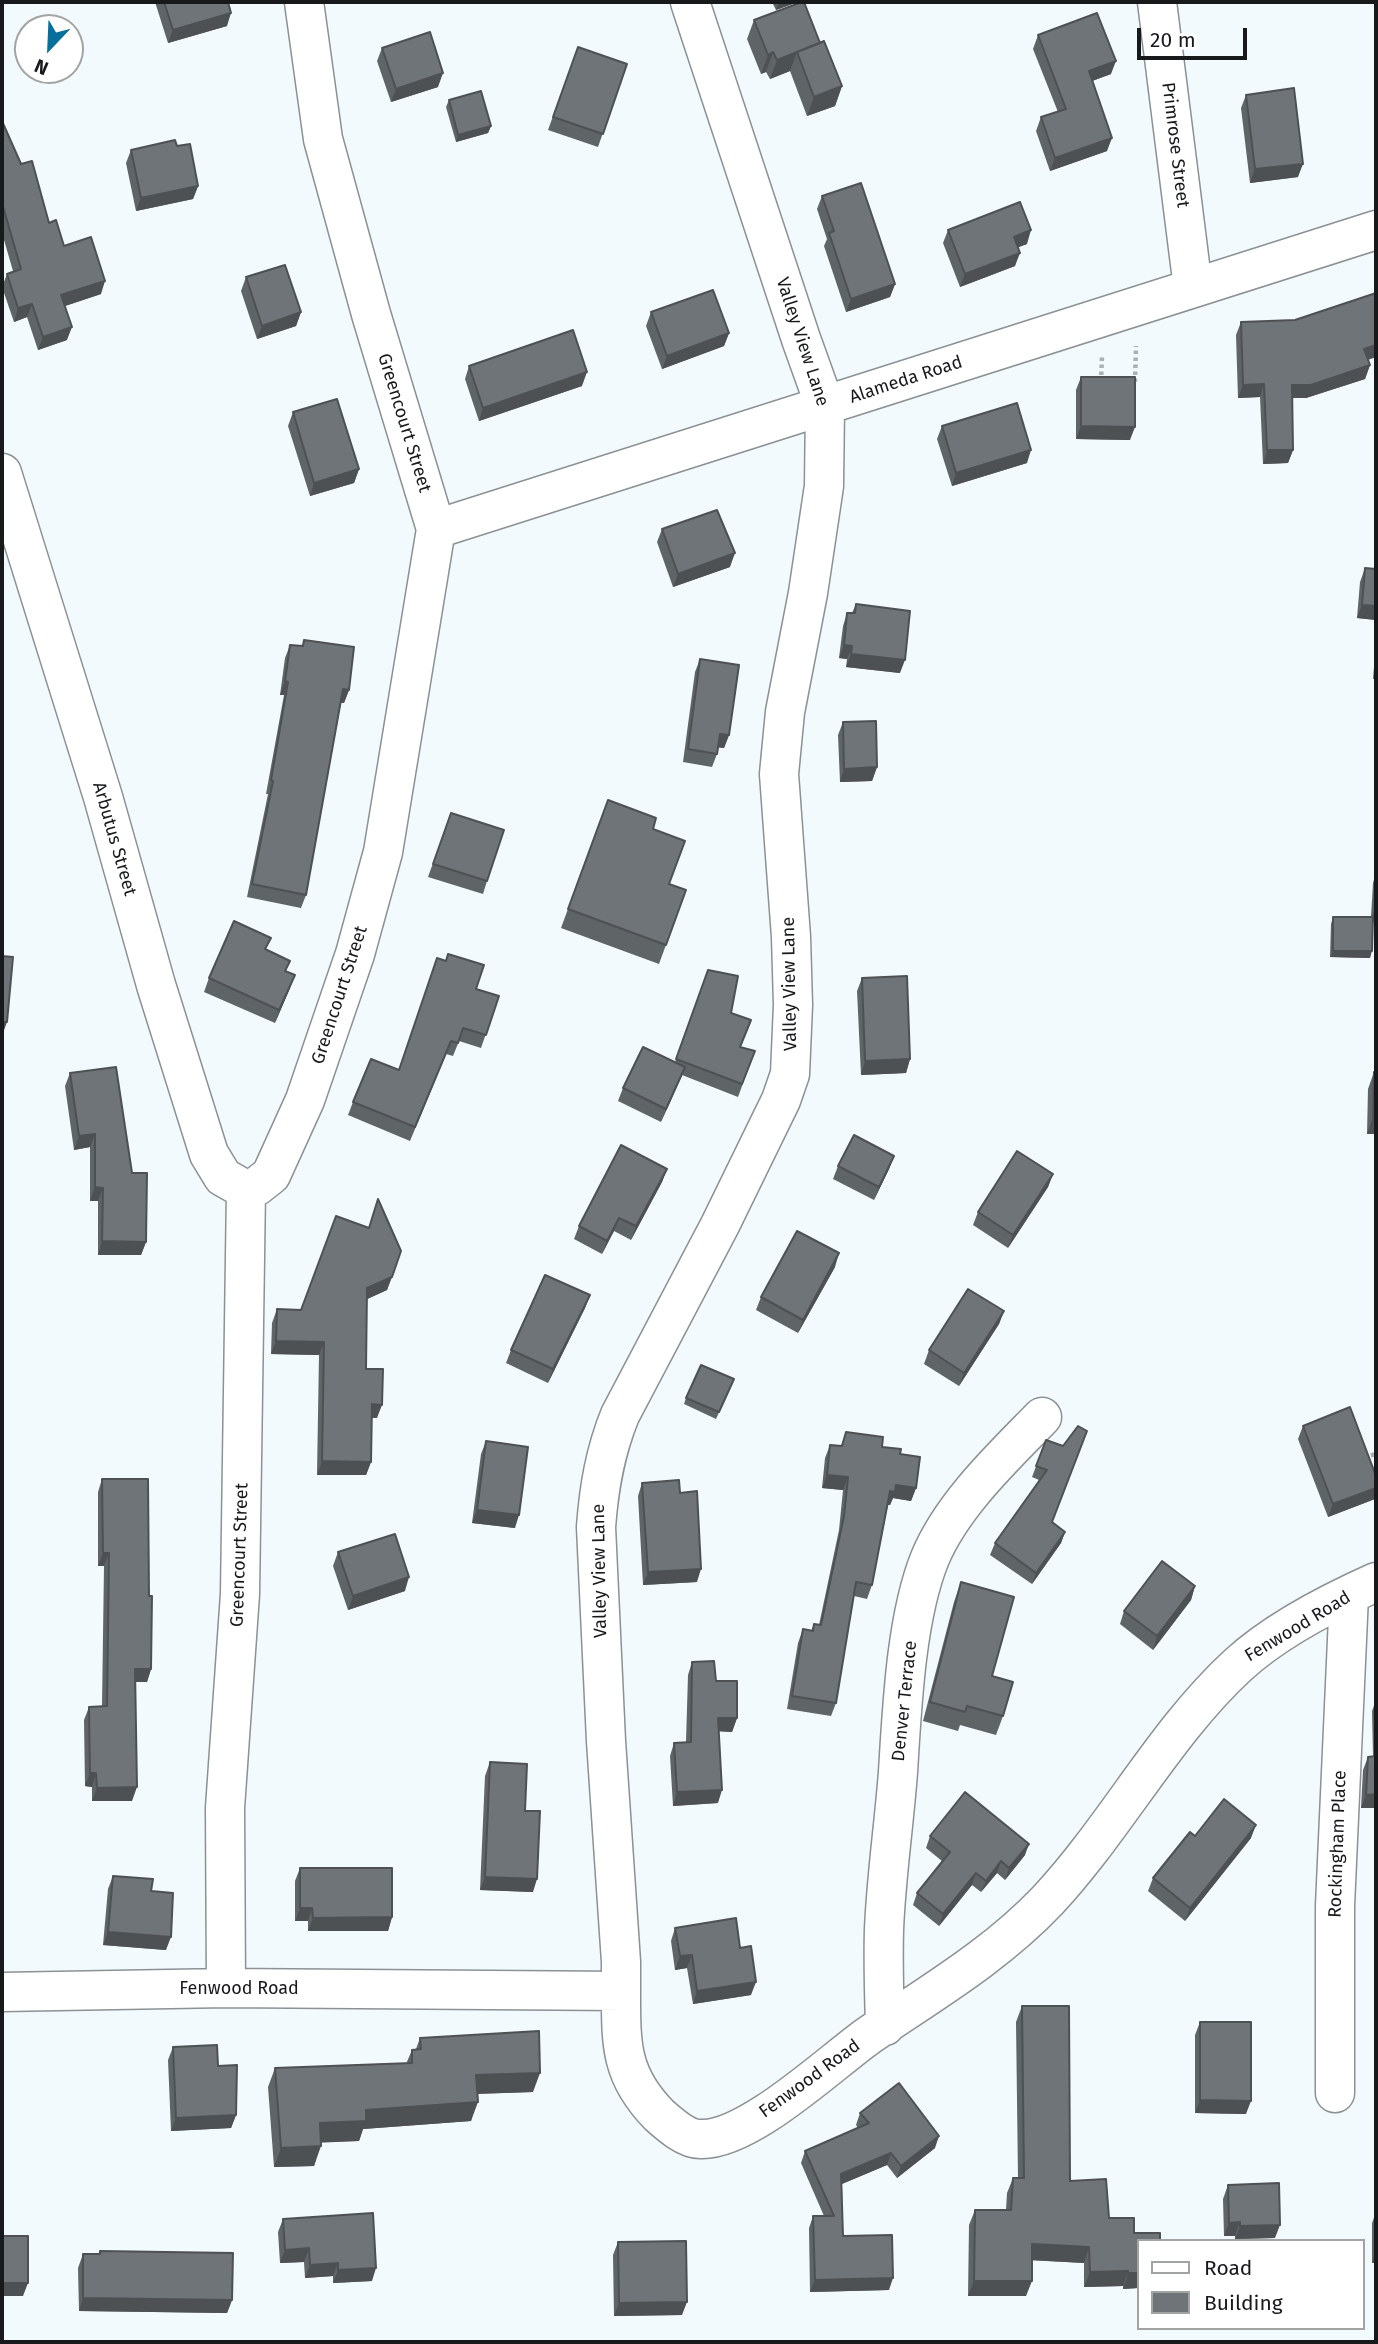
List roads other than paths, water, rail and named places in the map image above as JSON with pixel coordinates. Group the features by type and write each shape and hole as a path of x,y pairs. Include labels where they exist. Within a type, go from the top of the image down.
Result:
{"street":[{"name":"Greencourt Street","path":"226,1988 225,1808 240,1594 246,1190 257,1186 271,1175 305,1100 355,954 383,852 436,529 371,314 323,139 304,2"},
{"name":"Valley View Lane","path":"621,1991 596,1527 598,1496 609,1443 620,1415 720,1226 781,1100 790,1074 793,1005 791,937 779,774 785,712 808,593 824,486 825,406 690,2"},
{"name":"Primrose Street","path":"1157,2 1194,288"},
{"name":"Alameda Road","path":"436,529 1376,230"},
{"name":"Arbutus Street","path":"2,473 103,797 156,985 209,1154 215,1168 223,1177 246,1190"},
{"name":"Denver Terrace","path":"885,2026 884,1940 887,1893 901,1725 918,1595 931,1556 950,1523 986,1477 1042,1417"},
{"name":"Fenwood Road","path":"2,1992 226,1988 621,1991 621,2026 631,2078 647,2102 681,2132 699,2140 720,2136 800,2091 867,2037 991,1952 1049,1899 1094,1845 1192,1716 1239,1664 1302,1620 1363,1589"},
{"name":"Rockingham Place","path":"1335,2093 1335,1917 1363,1589"}]}
